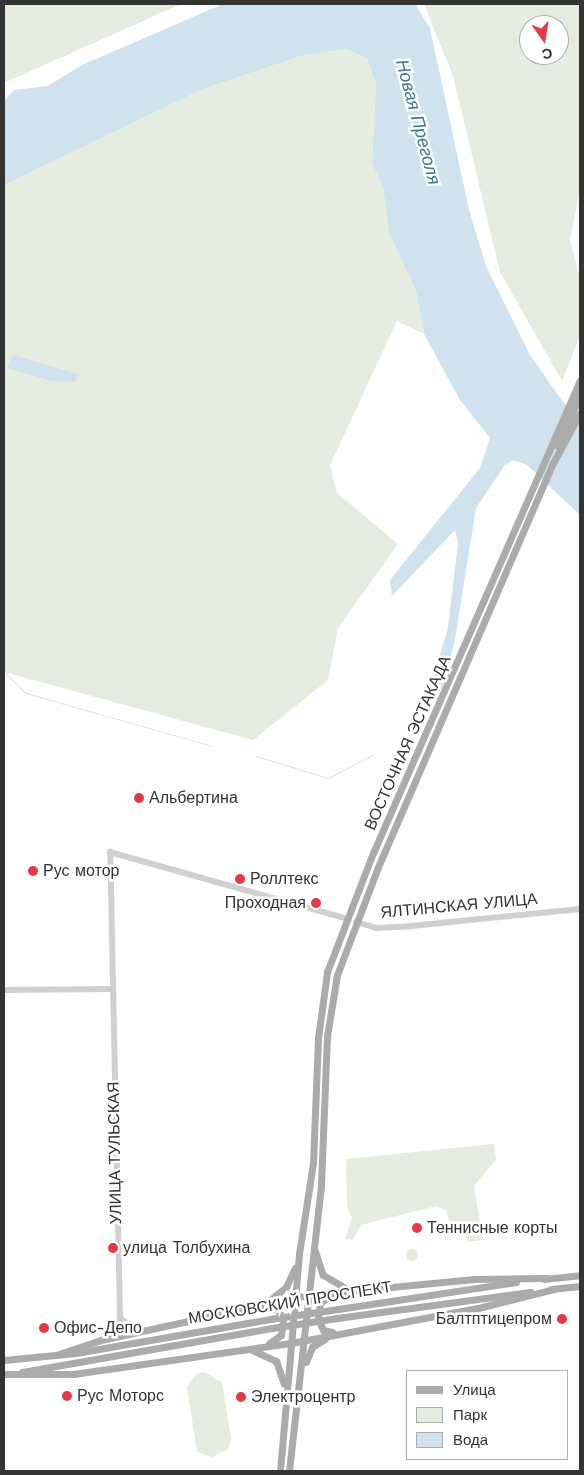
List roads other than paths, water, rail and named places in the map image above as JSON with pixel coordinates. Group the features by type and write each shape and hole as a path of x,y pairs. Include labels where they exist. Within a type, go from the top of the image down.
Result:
{"main road":[{"name":"ВОСТОЧНАЯ ЭСТАКАДА","path":"299,1254 313,1163 323,996 345,918 580,380"},
{"path":"553,463 580,395"},
{"path":"553,463 580,413"},
{"name":"ВОСТОЧНАЯ ЭСТАКАДА","path":"302,1376 313,1242 322,1179 329,1019 336,975 356,922 553,463"},
{"name":"ЯЛТИНСКАЯ УЛИЦА","path":"345,918 356,922"},
{"path":"313,1242 328,1280 340,1288 362,1292"},
{"path":"280,1471 299,1254"},
{"path":"262,1304 286,1287 299,1254"},
{"name":"МОСКОВСКИЙ ПРОСПЕКТ","path":"4,1360 56,1356 338,1308 580,1274"},
{"path":"56,1356 112,1338 295,1297 338,1292 362,1292 474,1279 546,1278"},
{"name":"МОСКОВСКИЙ ПРОСПЕКТ","path":"17,1373 272,1328 580,1286"},
{"path":"4,1374 73,1374 240,1347 291,1343 478,1308 554,1289"},
{"path":"338,1292 321,1302 318,1319 324,1330 339,1333"},
{"path":"259,1346 278,1338 283,1324 280,1311 262,1304"},
{"path":"289,1471 302,1376 312,1347 339,1333"},
{"path":"240,1347 265,1353 276,1361 283,1375 286,1406"}],"street":[{"name":"ЯЛТИНСКАЯ УЛИЦА","path":"110,852 345,918"},
{"name":"УЛИЦА ТУЛЬСКАЯ","path":"110,852 111,989 120,1318"},
{"name":"ЯЛТИНСКАЯ УЛИЦА","path":"356,922 394,927 580,909"},
{"path":"4,990 111,989"},
{"path":"112,1338 120,1318 131,1330 142,1331"}],"water":[{"name":"Новая Преголя","path":"223,4 415,4 430,28 469,210 486,266 530,355 580,426 580,515 527,465 513,460 505,465 476,508 455,640 442,688 436,691 431,685 448,628 458,543 455,530 392,596 390,580 480,468 490,438 460,400 424,334 416,291 389,233 383,187 372,164 376,84 367,58 346,49 301,56 203,89 4,185 4,101 14,90 48,86 82,65"},
{"path":"13,355 78,374 75,382 52,381 7,368"}],"waterway":[{"path":"4,672 26,693 212,746"},
{"path":"256,756 328,778 372,755"}],"place":[{"name":"Альбертина","path":"139,798"},
{"name":"Рус мотор","path":"33,871"},
{"name":"Роллтекс","path":"240,879"},
{"name":"Проходная","path":"316,903"},
{"name":"Теннисные корты","path":"417,1228"},
{"name":"улица Толбухина","path":"113,1248"},
{"name":"Балтптицепром","path":"562,1319"},
{"name":"Офис-Депо","path":"44,1328"},
{"name":"Рус Моторс","path":"67,1396"},
{"name":"Электроцентр","path":"241,1397"}]}
